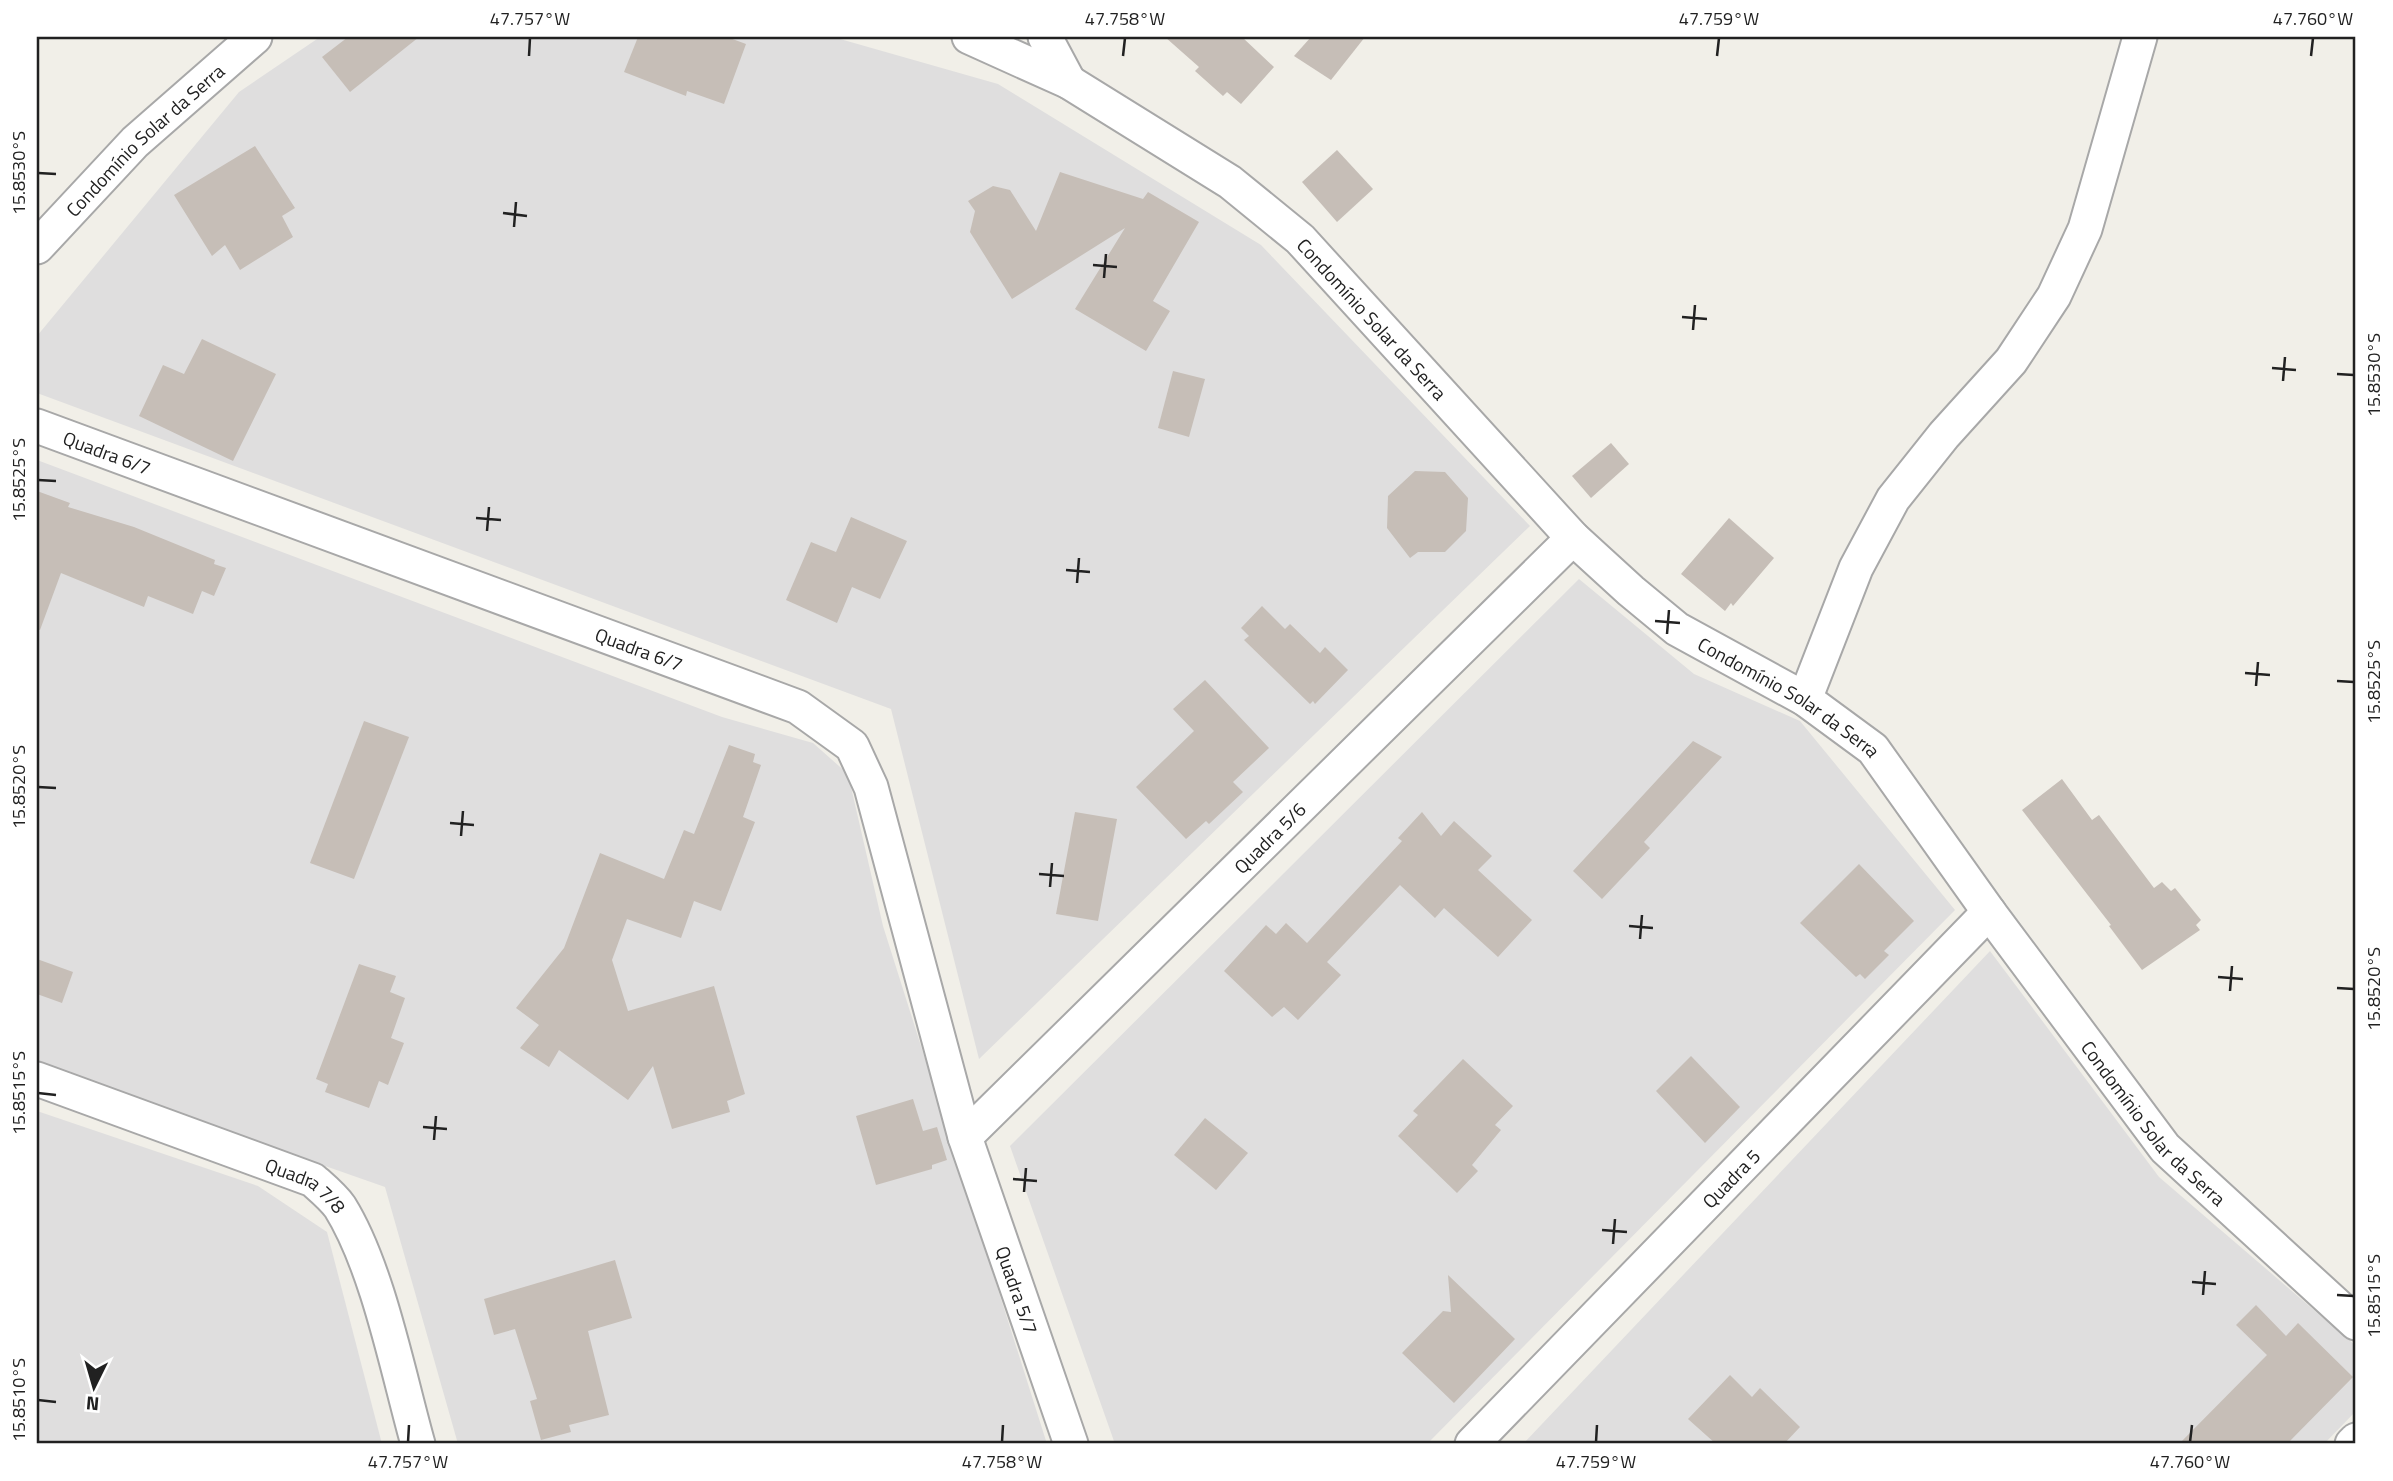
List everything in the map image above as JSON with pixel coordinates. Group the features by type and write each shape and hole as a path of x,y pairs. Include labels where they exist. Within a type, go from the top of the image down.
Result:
{"street":[{"name":"Condomínio Solar da Serra","path":"37,247 135,142 255,37"},
{"name":"Condomínio Solar da Serra","path":"969,37 1069,82 1230,182 1300,239 1573,538 1677,629 1805,699 1873,749 1989,912 2165,1148 2356,1323"},
{"path":"1045,37 1069,82"},
{"path":"1805,699 1856,568 1893,499 1944,435 2011,361 2054,296 2085,229 2140,37"},
{"name":"Quadra 6/7","path":"37,426 797,708 852,746 871,787 965,1137"},
{"name":"Quadra 5/6","path":"965,1137 1573,538"},
{"name":"Quadra 5","path":"1472,1444 1989,912"},
{"name":"Quadra 7/8","path":"37,1079 313,1180 338,1204 356,1237 418,1444"},
{"name":"Quadra 5/7","path":"965,1137 1071,1444"},
{"path":"2352,1444 2356,1440"}],"shaded area":[{"path":"320,37 833,37 998,84 1261,245 1530,526 979,1059 891,709 37,393 37,336 239,92"},
{"path":"37,460 722,717 813,743 848,774 883,926 1047,1444 458,1444 385,1187 37,1065"},
{"path":"1579,579 1694,674 1800,721 1955,910 1427,1444 1115,1444 1010,1146"},
{"path":"1990,951 2159,1177 2356,1346 2356,1411 2324,1444 1523,1444"},
{"path":"37,1111 258,1186 327,1232 382,1444 37,1444"}],"building":[{"path":"348,37 419,37 350,92 322,57"},
{"path":"638,37 727,37 746,44 724,104 687,91 686,96 624,72"},
{"path":"1165,37 1242,37 1274,67 1241,104 1227,92 1223,96 1195,71 1199,67"},
{"path":"1311,37 1365,37 1331,80 1294,56"},
{"path":"255,146 295,208 282,216 293,237 240,270 225,245 212,256 174,195"},
{"path":"1337,150 1373,189 1337,222 1302,182"},
{"path":"1060,172 1143,199 1148,192 1199,222 1153,301 1170,311 1146,351 1075,309 1125,228 1012,299 970,232 975,211 968,201 993,186 1010,190 1036,231"},
{"path":"202,339 276,374 233,461 139,416 163,365 184,374"},
{"path":"1173,371 1205,379 1189,437 1158,428"},
{"path":"1611,443 1629,464 1591,498 1572,476"},
{"path":"1415,471 1445,472 1468,498 1466,531 1445,552 1418,552 1410,558 1387,528 1388,496"},
{"path":"37,491 70,503 68,507 134,527 215,560 214,564 226,568 214,596 202,591 193,614 148,596 144,607 61,573 40,630 37,629"},
{"path":"851,517 907,541 880,599 852,587 837,623 786,600 811,542 836,552"},
{"path":"1729,518 1774,558 1733,606 1731,603 1725,611 1681,574"},
{"path":"1262,606 1285,629 1290,624 1320,653 1325,647 1348,670 1315,704 1313,701 1310,704 1244,640 1249,636 1241,628"},
{"path":"1205,680 1269,748 1233,782 1243,792 1209,824 1206,821 1186,839 1136,787 1194,731 1173,709"},
{"path":"364,721 409,737 354,879 310,863"},
{"path":"1693,741 1722,757 1644,842 1650,848 1602,899 1573,871"},
{"path":"729,745 755,754 753,762 761,765 743,817 755,822 721,911 694,901 681,938 627,919 612,960 628,1011 714,986 745,1094 727,1101 730,1112 672,1129 653,1066 628,1100 559,1050 549,1067 520,1048 539,1025 516,1008 564,948 600,853 664,879 684,830 694,834"},
{"path":"2062,779 2092,820 2099,815 2154,888 2162,882 2171,891 2175,888 2201,920 2196,925 2200,930 2142,970 2109,926 2111,925 2022,810"},
{"path":"1075,812 1117,819 1098,921 1056,914"},
{"path":"1422,812 1441,836 1454,821 1492,856 1478,870 1532,920 1498,957 1444,908 1435,918 1400,885 1327,962 1341,975 1298,1020 1284,1007 1272,1017 1224,971 1266,925 1276,934 1286,923 1307,943 1402,841 1398,838"},
{"path":"1859,864 1914,921 1884,951 1889,955 1865,979 1860,974 1856,977 1800,923"},
{"path":"37,959 73,972 62,1003 37,994"},
{"path":"359,964 396,976 390,992 405,998 391,1038 404,1043 388,1085 379,1081 369,1108 325,1092 328,1084 316,1079"},
{"path":"1691,1056 1740,1107 1705,1143 1656,1091"},
{"path":"1463,1059 1513,1106 1495,1125 1501,1130 1472,1165 1478,1171 1457,1193 1398,1136 1418,1115 1413,1111"},
{"path":"913,1099 923,1131 937,1127 947,1160 932,1165 932,1169 876,1185 856,1116"},
{"path":"1205,1118 1248,1153 1216,1190 1174,1155"},
{"path":"615,1260 632,1318 588,1331 609,1415 569,1425 571,1432 541,1440 530,1401 537,1399 515,1329 494,1335 484,1299"},
{"path":"1448,1275 1515,1339 1454,1403 1402,1353 1443,1311 1451,1312"},
{"path":"2256,1305 2286,1336 2298,1323 2353,1377 2287,1444 2179,1444 2267,1355 2236,1325"},
{"path":"1730,1375 1752,1397 1760,1388 1800,1427 1784,1444 1716,1444 1688,1419"}]}
